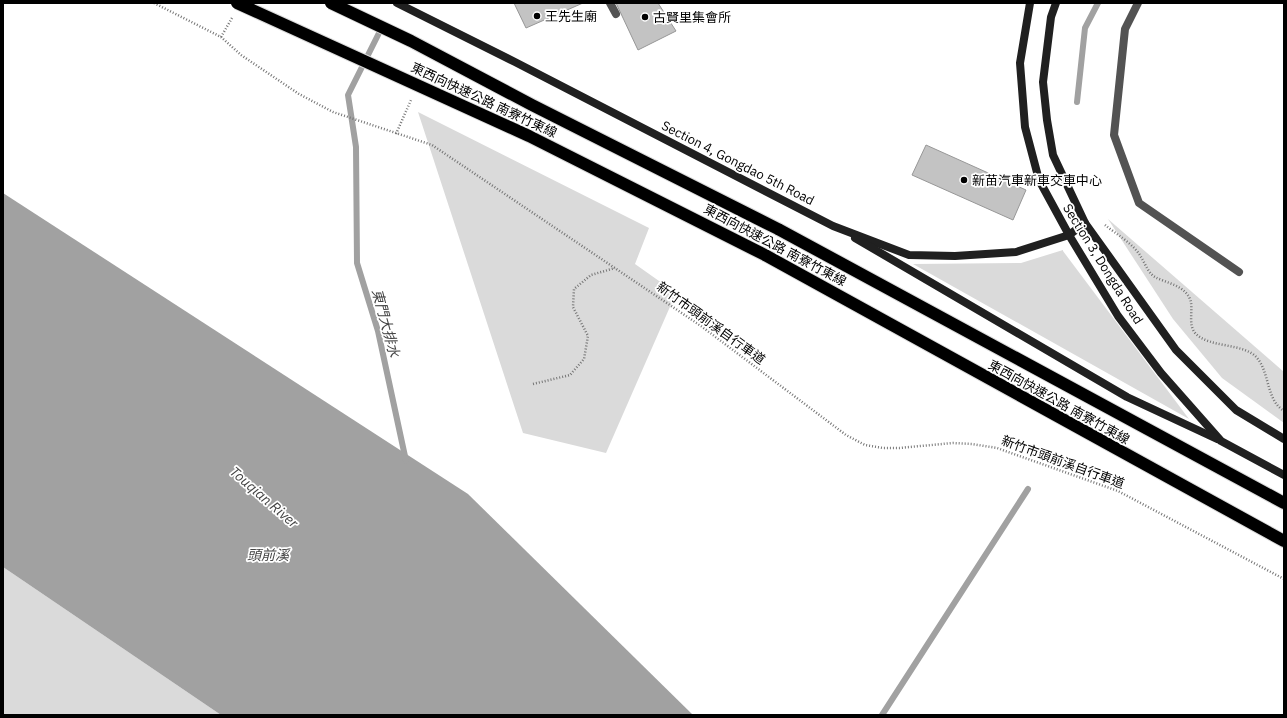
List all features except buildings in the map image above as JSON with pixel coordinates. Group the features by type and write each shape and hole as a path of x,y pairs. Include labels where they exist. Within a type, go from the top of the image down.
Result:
{"highway":[{"name":"東西向快速公路 南寮竹東線","path":"238,3 529,136 765,255 1284,541"},
{"name":"東西向快速公路 南寮竹東線","path":"330,3 411,41 532,106 778,229 1284,503"}],"street":[{"name":"Section 4, Gongdao 5th Road","path":"397,3 515,62 833,226 908,255 955,256 1016,252 1069,235 1085,223"},
{"name":"Section 3, Dongda Road","path":"1030,3 1020,63 1025,127 1039,180 1069,235 1118,316 1161,373 1221,441 1284,475"},
{"name":"Section 3, Dongda Road","path":"1056,3 1051,17 1043,82 1047,120 1053,155 1085,223 1176,350 1236,410 1284,439"},
{"path":"833,226 1127,397 1221,441"}],"lane":[{"path":"610,3 616,14"},
{"path":"1138,3 1125,29 1114,135 1139,203 1239,272"}],"path":[{"name":"新竹市頭前溪自行車道","path":"154,3 221,37 241,55 299,94 333,112 432,145 701,326 846,435 865,445 898,448 953,443 997,448 1118,491 1284,580"},
{"path":"1085,223 1101,222 1141,256 1154,277 1182,289 1190,299 1194,333 1202,339 1256,356 1262,365 1272,397 1279,408 1284,411"},
{"path":"533,384 570,375 584,359 588,336 573,307 574,289 591,275 615,268"}],"shaded area":[{"path":"418,112 649,228 635,264 676,293 606,453 523,433"},
{"path":"1108,219 1284,372 1284,423 1222,378 1173,319"},
{"path":"1063,250 1189,419 913,264 1021,263"},
{"path":"3,567 221,715 3,715"}],"water":[{"name":"頭前溪","path":"3,193 468,494 693,715 221,715 3,567"}],"waterway":[{"path":"1077,102 1085,28 1098,3"},
{"name":"東門大排水","path":"383,25 348,95 356,147 357,263 378,331 406,461"},
{"path":"882,715 1028,489"}],"place":[{"name":"王先生廟","path":"537,16"},
{"name":"古賢里集會所","path":"645,17"},
{"name":"新苗汽車新車交車中心","path":"964,180"}],"water label":[{"name":"Touqian River","path":"264,497"}]}
